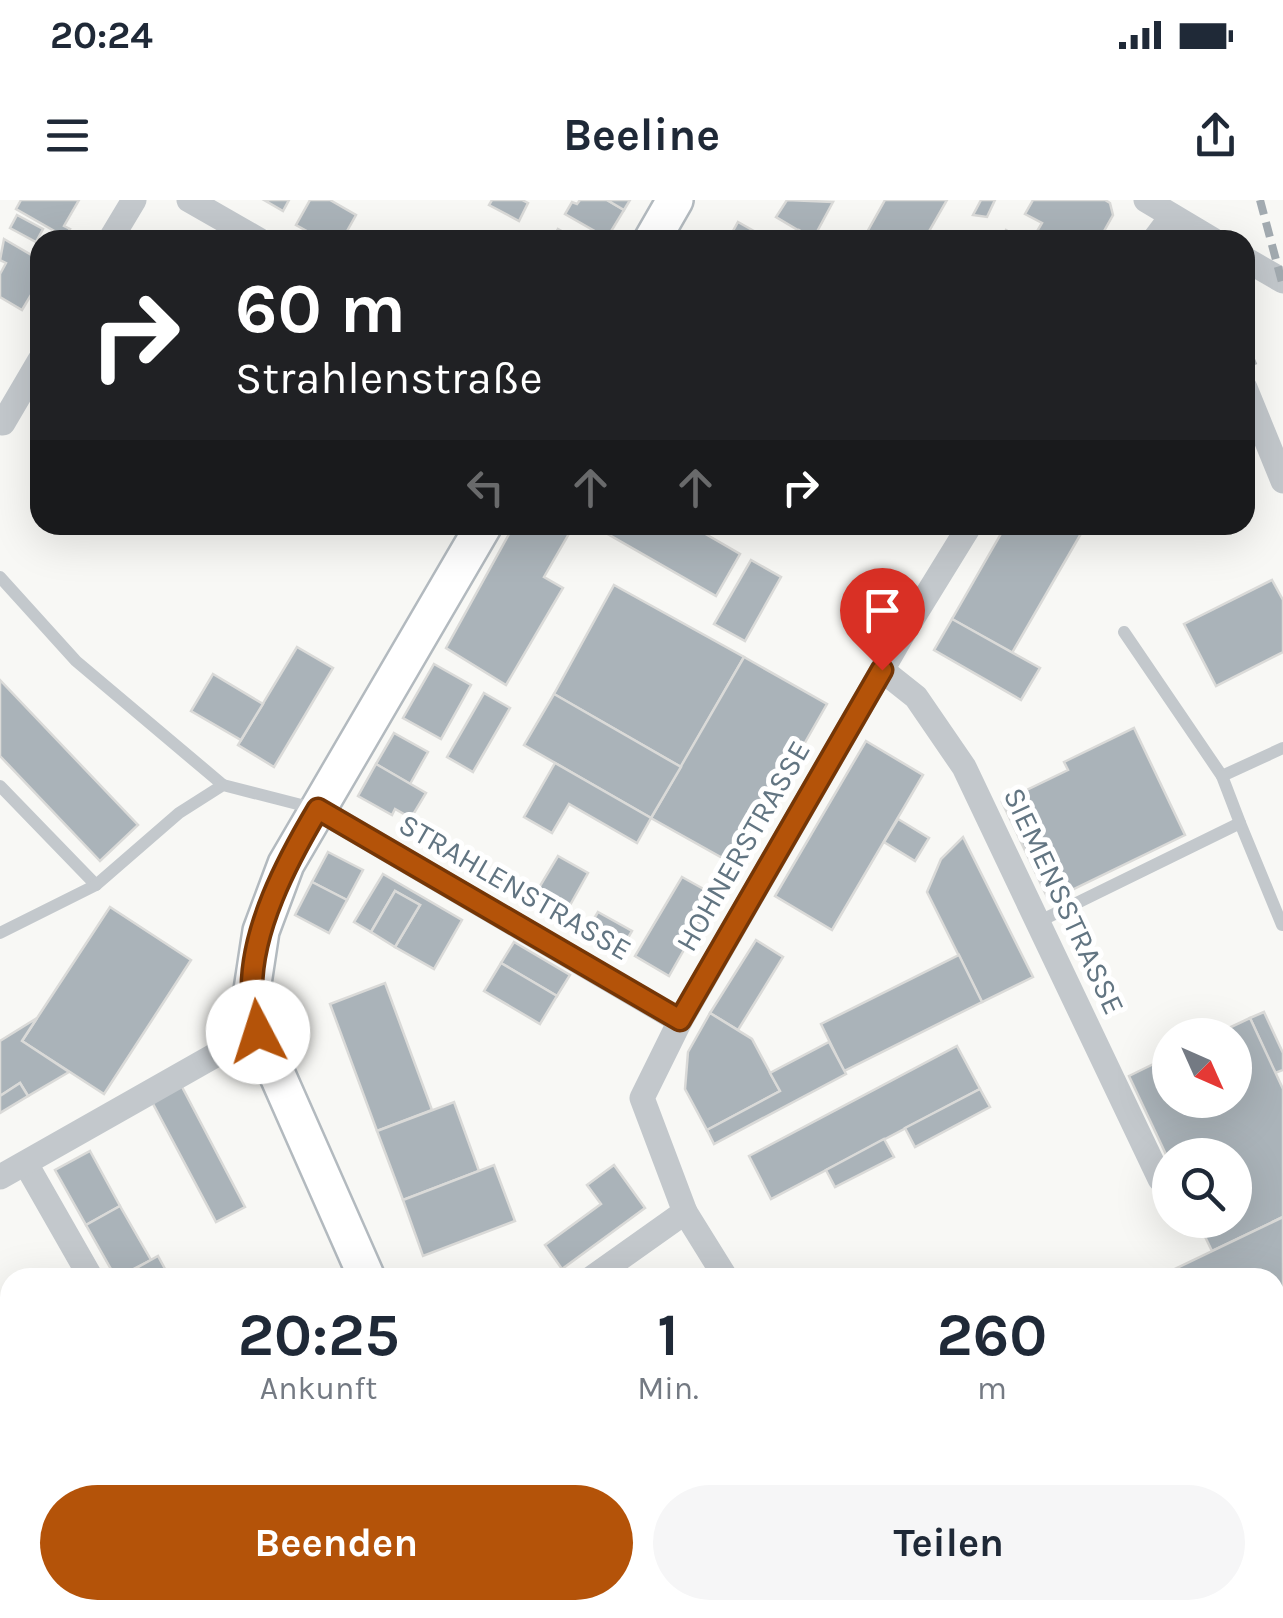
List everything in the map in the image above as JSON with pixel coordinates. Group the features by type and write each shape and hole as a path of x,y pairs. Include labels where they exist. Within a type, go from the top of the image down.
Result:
{"main road":[{"path":"658,230 675,200"},
{"path":"362,1268 258,1032 252,990 261,931 286,864 478,535"}],"street":[{"path":"116,230 134,200"},
{"path":"189,200 241,230"},
{"path":"1146,200 1174,219"},
{"path":"1255,264 1283,281"},
{"path":"2,425 30,377"},
{"path":"1255,412 1283,480"},
{"name":"HOHNERSTRASSE","path":"720,1268 686,1212 642,1098 680,1020 964,535"},
{"name":"SIEMENSSTRASSE","path":"882,670 916,697 964,767 1152,1162"},
{"name":"STRAHLENSTRASSE","path":"318,809 680,1020"},
{"path":"0,1177 258,1032"},
{"path":"26,1164 85,1268"},
{"path":"606,1268 686,1212"}],"lane":[{"path":"0,577 76,661 223,784 318,809"},
{"path":"1124,632 1222,776 1282,925"},
{"path":"1222,776 1283,748"},
{"path":"0,933 96,886 179,812 223,784"},
{"path":"0,786 96,886"},
{"path":"1038,922 1240,823"}],"building":[{"path":"21,200 79,200 64,226 69,230 53,230 16,209"},
{"path":"264,200 289,200 283,211"},
{"path":"310,200 330,200 356,215 348,230 305,230 296,225"},
{"path":"492,200 528,203 519,221 489,205"},
{"path":"580,200 607,200 624,210 612,230 593,230 565,214 572,202 577,204"},
{"path":"607,200 630,200 624,210"},
{"path":"787,200 833,202 818,230 798,230 776,217"},
{"path":"885,200 947,200 930,230 868,230"},
{"path":"981,200 995,200 987,217 973,215"},
{"path":"1033,200 1105,200 1113,215 1105,230 1038,230 1042,223 1025,214"},
{"path":"17,215 43,229 30,230 30,239 10,228"},
{"path":"738,222 752,230 734,230"},
{"path":"4,239 30,254 30,297 22,310 0,297 0,274 6,263 0,260"},
{"path":"508,535 568,535 544,577 563,588 506,685 446,648"},
{"path":"609,535 707,535 740,554 716,596"},
{"path":"1000,535 1080,535 1012,653 952,619"},
{"path":"751,560 781,577 745,641 714,624"},
{"path":"1272,580 1283,600 1283,652 1216,686 1184,624"},
{"path":"614,585 744,657 681,767 554,694"},
{"path":"860,590 869,596 863,607 854,602"},
{"path":"952,619 1040,668 1021,700 934,650"},
{"path":"297,647 333,668 274,767 238,745"},
{"path":"744,657 827,704 735,865 651,818"},
{"path":"434,664 471,685 441,739 403,718"},
{"path":"213,674 263,704 241,740 191,711"},
{"path":"0,680 138,825 100,861 0,756"},
{"path":"484,693 510,708 473,772 447,757"},
{"path":"554,694 681,767 651,818 524,745"},
{"path":"1134,728 1185,835 1049,901 1002,802 1068,770 1064,762"},
{"path":"394,733 428,752 410,784 376,764"},
{"path":"866,741 923,775 832,930 775,896"},
{"path":"555,763 651,818 637,843 569,804 552,833 524,817"},
{"path":"376,764 426,793 411,818 395,809 392,815 358,796"},
{"path":"898,819 929,838 915,861 884,842"},
{"path":"963,837 1033,977 982,1002 927,892 941,859"},
{"path":"328,852 363,870 347,900 312,882"},
{"path":"558,856 588,873 565,914 534,896"},
{"path":"383,874 462,920 434,969 395,947 420,905 395,891 371,932 354,922"},
{"path":"682,877 716,896 692,943 689,941 669,976 635,956"},
{"path":"312,882 347,900 329,933 295,915"},
{"path":"395,891 420,905 395,947 371,932"},
{"path":"110,907 191,960 104,1094 22,1041"},
{"path":"598,912 632,931 618,955 584,935"},
{"path":"756,940 783,957 738,1030 710,1013"},
{"path":"514,942 570,975 557,996 501,963"},
{"path":"959,955 982,1002 844,1071 821,1024"},
{"path":"501,963 557,996 540,1024 484,991"},
{"path":"385,983 432,1110 377,1131 330,1004"},
{"path":"1264,1012 1283,1053 1283,1070 1275,1073 1250,1018"},
{"path":"710,1013 752,1039 780,1091 707,1130 685,1089 688,1052"},
{"path":"37,1018 22,1041 69,1072 28,1096 20,1083 0,1096 0,1041"},
{"path":"1252,1022 1283,1089 1283,1217 1252,1232 1252,1138 1158,1138 1129,1076 1152,1065 1152,1118 1252,1118"},
{"path":"829,1042 846,1074 714,1144 707,1130 780,1091 770,1073"},
{"path":"957,1046 980,1089 771,1199 749,1156"},
{"path":"20,1083 28,1096 0,1113 0,1096"},
{"path":"181,1085 245,1207 216,1222 151,1100"},
{"path":"980,1089 990,1107 915,1147 905,1128"},
{"path":"454,1102 479,1171 403,1200 377,1131"},
{"path":"884,1139 894,1157 835,1187 826,1170"},
{"path":"90,1151 120,1206 86,1225 55,1170"},
{"path":"494,1165 515,1221 423,1256 403,1200"},
{"path":"614,1165 645,1208 561,1268 545,1245 601,1204 587,1185"},
{"path":"120,1206 151,1260 135,1268 110,1268 86,1225"},
{"path":"1283,1217 1283,1268 1177,1268 1239,1238 1252,1238 1252,1232"},
{"path":"1206,1238 1239,1238 1212,1251"},
{"path":"158,1256 165,1268 137,1268"}],"railway":[{"path":"1260,200 1283,286"}],"route":[{"path":"258,1032 252,990 261,931 286,864 318,809 680,1020 882,670"}]}
